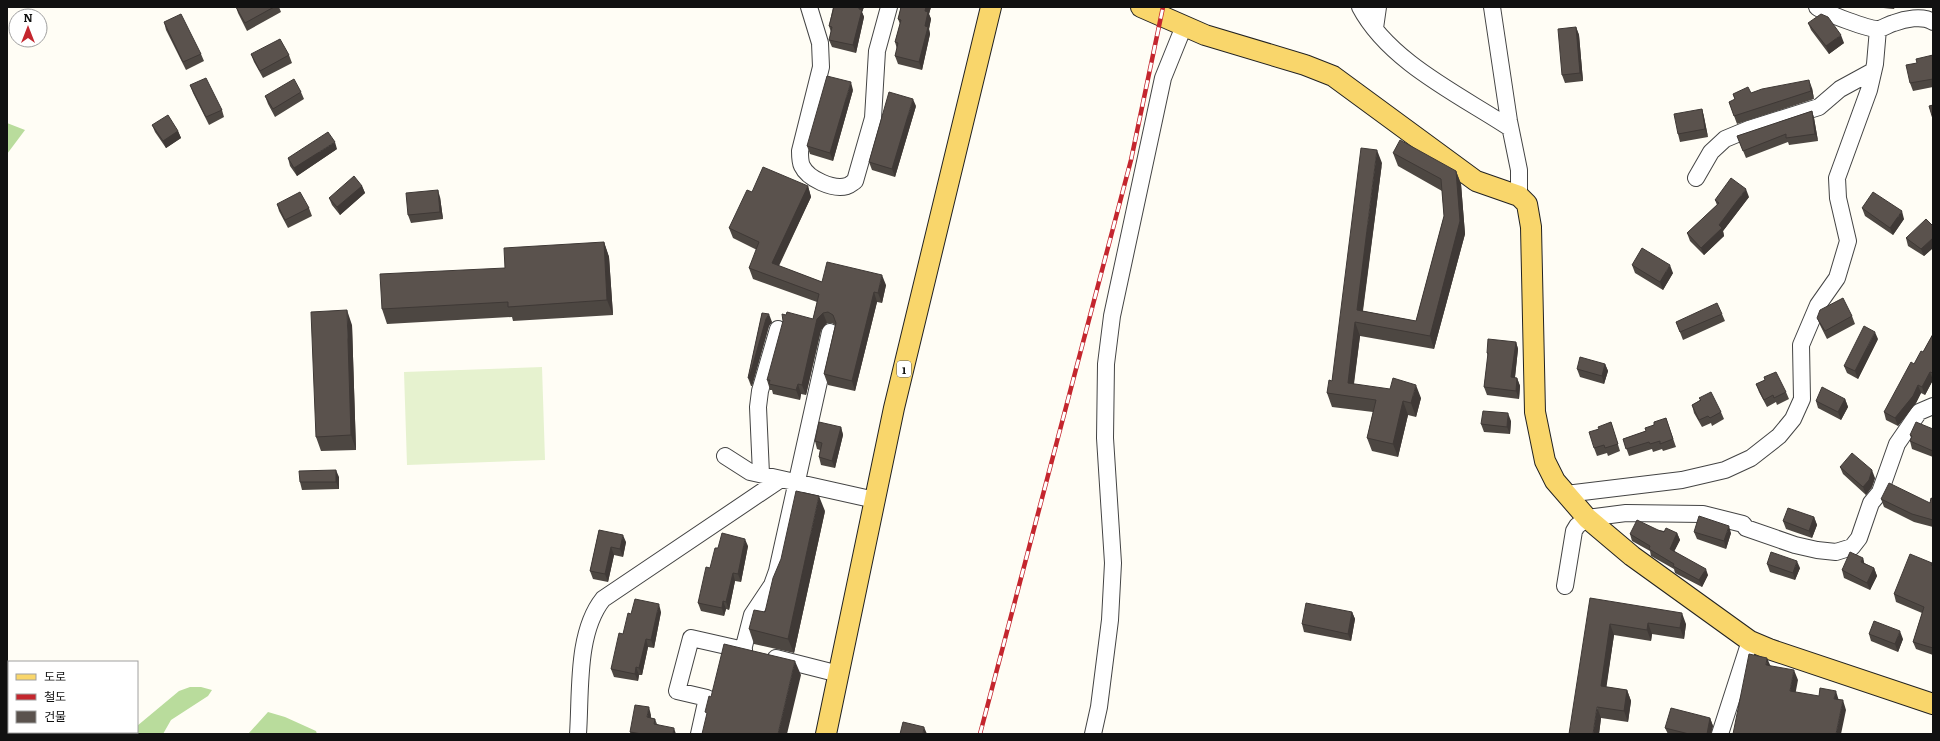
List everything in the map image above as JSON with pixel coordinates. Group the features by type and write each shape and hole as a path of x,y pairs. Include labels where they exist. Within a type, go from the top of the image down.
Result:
{"main road":[{"name":"1","path":"826,734 894,408 991,7"},
{"path":"1141,7 1205,35 1305,65 1333,76 1476,181 1519,196 1527,204 1531,227 1535,412 1545,461 1555,481 1587,518 1632,556 1750,641 1769,649 1933,704"}],"street":[{"path":"809,7 820,43 822,67 800,151 800,159 803,167 809,174 830,185 841,187 848,186 855,181 874,118 877,51 889,7"},
{"path":"1360,7 1388,44 1413,66 1510,128"},
{"path":"1375,28 1378,7"},
{"path":"1492,7 1510,128 1519,170 1519,196"},
{"path":"1817,7 1841,18 1878,29 1895,22 1920,18 1929,19 1933,22"},
{"path":"1093,734 1099,707 1110,620 1113,563 1105,438 1106,364 1112,316 1163,78 1184,26"},
{"path":"1566,494 1682,480 1725,470 1751,458 1779,436 1792,419 1802,399 1801,345 1818,305 1837,278 1848,241 1838,198 1837,178 1869,90 1877,50 1878,29"},
{"path":"1696,178 1711,152 1725,139 1742,131 1819,107 1840,89 1873,71"},
{"path":"761,474 758,407 760,391 778,329"},
{"path":"755,653 752,615 772,585 777,571 798,483 830,332"},
{"path":"1565,586 1574,531 1577,526 1587,518 1626,513 1703,514 1743,524 1746,528 1795,545 1836,552 1852,547 1859,538 1872,503 1880,492 1897,444 1919,412 1933,406"},
{"path":"725,456 750,472 875,500"},
{"path":"578,734 583,653 590,619 595,608 603,599 781,479"},
{"path":"699,734 707,698 677,691 691,638 839,674"},
{"path":"1720,734 1750,641"}],"green space":[{"path":"7,123 25,130 7,154"},
{"path":"542,367 545,460 407,465 404,372"},
{"path":"190,687 201,687 212,690 208,696 171,720 163,734 128,734 138,733 138,725 179,691"},
{"path":"268,712 285,717 316,731 317,734 248,734"}],"building":[{"path":"236,7 274,7 245,23"},
{"path":"834,7 859,7 859,9 862,10 853,45 829,40 832,27 829,26"},
{"path":"901,7 926,7 925,11 928,12 925,26 928,27 919,62 895,56 898,43 895,42 901,20 898,19"},
{"path":"181,14 201,54 183,62 164,22"},
{"path":"1821,14 1828,17 1841,35 1826,46 1808,23"},
{"path":"1576,27 1580,73 1562,75 1558,29"},
{"path":"280,39 289,55 260,71 251,54"},
{"path":"1933,55 1933,79 1910,83 1906,65 1917,63 1916,59"},
{"path":"827,76 851,82 830,153 807,146"},
{"path":"206,78 222,110 206,117 190,85"},
{"path":"294,79 301,92 273,109 265,96"},
{"path":"1809,80 1811,91 1734,116 1729,102 1735,99 1733,94 1748,87 1751,93 1762,89"},
{"path":"889,92 913,99 892,169 869,162"},
{"path":"1933,105 1933,119 1929,106"},
{"path":"1702,109 1705,129 1678,134 1674,114"},
{"path":"1812,111 1815,134 1786,138 1786,134 1743,151 1737,136"},
{"path":"168,115 178,131 163,141 152,125"},
{"path":"328,132 335,142 294,168 288,158"},
{"path":"1400,140 1456,171 1460,221 1430,336 1355,322 1348,383 1390,389 1393,378 1416,385 1411,403 1403,401 1393,444 1367,438 1376,400 1327,393 1329,380 1332,381 1361,148 1377,150 1357,310 1416,321 1444,216 1441,179 1393,153"},
{"path":"763,167 808,186 772,263 822,282 827,262 882,275 878,293 874,292 852,381 824,374 836,323 833,315 828,312 823,313 817,319 802,385 798,384 796,390 769,384 770,380 767,380 783,321 782,314 786,315 787,312 813,319 819,294 749,268 759,242 729,228 747,190 752,192"},
{"path":"354,176 362,186 337,207 329,198"},
{"path":"1731,178 1746,189 1719,225 1722,228 1701,248 1687,233 1719,203 1715,200"},
{"path":"438,190 440,212 408,215 406,193"},
{"path":"300,192 309,208 285,220 277,204"},
{"path":"1873,192 1902,211 1890,228 1862,208"},
{"path":"1926,219 1933,226 1933,238 1921,249 1906,238"},
{"path":"604,242 607,300 508,307 508,302 382,309 380,274 505,268 504,248"},
{"path":"1642,248 1670,265 1660,282 1632,265"},
{"path":"1843,298 1852,316 1825,331 1817,318 1820,310"},
{"path":"1717,303 1722,314 1680,332 1676,322"},
{"path":"347,310 351,435 316,437 311,312"},
{"path":"762,313 769,314 766,319 748,378"},
{"path":"1864,326 1875,332 1855,371 1844,366"},
{"path":"1933,334 1933,373 1930,372 1922,387 1918,385 1913,396 1895,418 1884,412 1911,362 1914,364"},
{"path":"1488,339 1516,342 1511,377 1517,378 1516,391 1484,387"},
{"path":"1580,357 1605,364 1602,376 1577,369"},
{"path":"1776,372 1786,392 1774,398 1773,395 1764,400 1756,384 1765,380 1764,377"},
{"path":"1822,387 1845,399 1838,412 1816,401"},
{"path":"1711,392 1721,412 1710,418 1708,416 1699,420 1692,405 1701,400 1699,398"},
{"path":"1483,411 1508,413 1507,427 1481,424"},
{"path":"1666,418 1673,439 1660,444 1660,441 1650,444 1649,442 1626,449 1623,439 1646,431 1645,428 1654,425 1654,422"},
{"path":"819,422 841,427 832,461 819,457 822,443 815,441"},
{"path":"1611,422 1618,444 1605,448 1604,445 1594,448 1589,432 1599,429 1598,427"},
{"path":"1916,422 1933,429 1933,451 1910,441 1912,436 1910,435"},
{"path":"1852,453 1872,470 1869,480 1863,487 1840,467"},
{"path":"336,470 336,482 300,482 299,471"},
{"path":"1889,483 1930,503 1931,498 1933,499 1933,520 1912,514 1881,499"},
{"path":"796,491 819,496 788,639 749,629 754,610 765,612 773,578 781,559"},
{"path":"1788,508 1814,517 1809,531 1783,521"},
{"path":"1699,516 1729,526 1724,541 1694,532"},
{"path":"1637,520 1664,532 1666,528 1677,533 1670,549 1706,569 1699,580 1673,566 1674,564 1649,549 1650,546 1630,534"},
{"path":"599,530 623,535 620,549 611,547 605,574 590,571"},
{"path":"722,533 745,539 738,574 733,573 726,602 723,601 722,608 698,603 706,567 710,568 715,548 718,548"},
{"path":"1771,552 1797,561 1793,573 1767,564"},
{"path":"1850,552 1863,558 1861,562 1874,568 1867,583 1842,570"},
{"path":"1910,554 1932,563 1931,565 1933,565 1933,648 1913,642 1924,607 1894,594"},
{"path":"1590,598 1682,613 1680,628 1648,623 1647,630 1610,624 1601,686 1627,690 1624,711 1597,707 1593,734 1569,734"},
{"path":"635,599 659,604 651,640 646,639 639,668 636,667 635,674 611,669 619,633 623,634 628,613 631,614"},
{"path":"1306,603 1352,612 1348,634 1302,624"},
{"path":"1874,621 1900,631 1895,644 1869,634"},
{"path":"724,644 795,661 778,734 702,734 707,713 705,712 709,696 711,697"},
{"path":"1749,654 1767,658 1766,665 1794,670 1790,691 1819,696 1820,688 1836,691 1834,699 1843,700 1836,734 1733,734"},
{"path":"635,705 649,707 647,717 655,719 654,724 674,728 673,734 642,734 630,732"},
{"path":"1671,708 1710,718 1707,734 1689,734 1665,728"},
{"path":"903,722 924,727 923,734 900,734"}],"railway":[{"path":"980,734 1131,160 1163,7"}]}
